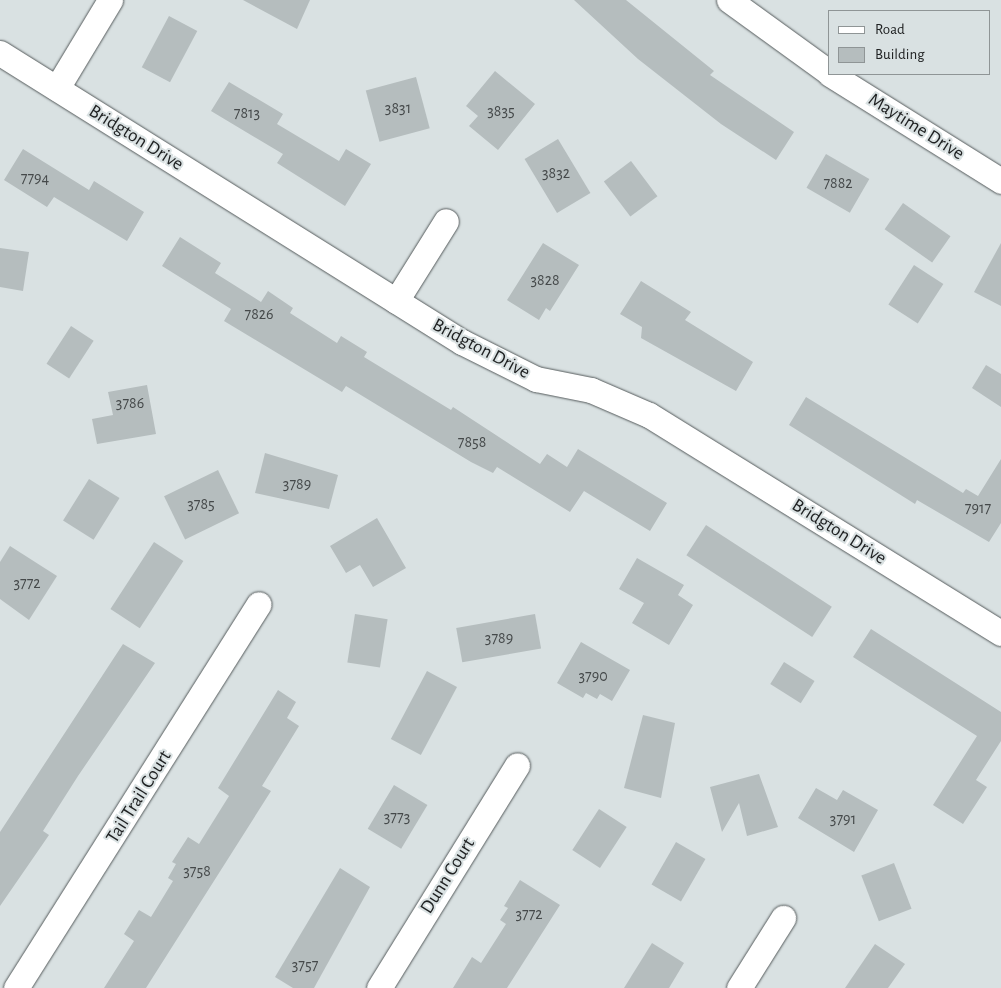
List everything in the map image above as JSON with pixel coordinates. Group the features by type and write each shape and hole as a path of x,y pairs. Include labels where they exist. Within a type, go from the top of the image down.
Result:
{"street":[{"path":"57,88 110,0"},
{"name":"Maytime Drive","path":"729,0 828,73"},
{"name":"Bridgton Drive","path":"0,53 462,342 536,379 592,390 649,415 1001,633"},
{"name":"Maytime Drive","path":"832,75 1001,181"},
{"path":"396,301 446,221"},
{"name":"Tail Trail Court","path":"16,988 259,604"},
{"name":"Dunn Court","path":"379,988 517,765"},
{"path":"739,988 783,918"}],"building":[{"path":"243,0 310,0 297,29"},
{"path":"574,0 626,0 714,71 710,75 794,132 776,160 721,124 638,59"},
{"path":"169,16 197,31 170,82 142,67"},
{"path":"495,71 535,104 498,150 469,126 478,116 466,106"},
{"path":"416,77 430,128 379,142 366,90"},
{"path":"229,82 283,114 277,124 339,161 346,149 371,164 345,206 277,163 283,154 211,111"},
{"path":"558,139 590,193 557,213 525,159"},
{"path":"23,149 89,190 94,181 144,212 127,241 54,197 47,207 4,180"},
{"path":"826,154 869,179 850,213 806,188"},
{"path":"631,161 657,196 630,217 604,181"},
{"path":"903,203 951,236 932,262 885,229"},
{"path":"180,237 221,263 215,273 261,302 268,291 293,308 290,313 337,343 341,336 367,352 364,357 451,410 453,407 540,464 547,454 567,467 578,449 667,503 650,531 584,491 570,512 497,467 493,473 471,462 346,386 342,392 224,321 231,309 162,266"},
{"path":"543,243 579,265 550,311 546,308 539,320 507,300"},
{"path":"1001,243 1001,306 974,292"},
{"path":"0,248 29,252 23,291 0,287"},
{"path":"914,265 943,284 918,323 888,304"},
{"path":"641,281 691,312 685,320 753,362 736,391 641,338 642,327 620,314"},
{"path":"71,326 94,341 69,378 46,364"},
{"path":"986,365 1001,374 1001,407 972,388"},
{"path":"147,385 156,434 97,444 92,419 113,415 108,392"},
{"path":"806,397 963,493 966,489 978,496 1001,459 1001,523 989,542 917,500 915,504 789,425"},
{"path":"265,453 338,475 329,509 255,493"},
{"path":"218,470 239,513 185,539 164,496"},
{"path":"89,479 120,498 94,540 63,521"},
{"path":"377,518 406,568 373,587 360,565 346,573 330,546"},
{"path":"706,525 832,607 812,637 686,555"},
{"path":"154,542 183,561 140,628 110,609"},
{"path":"10,546 57,576 29,620 0,599 0,562"},
{"path":"637,558 684,585 678,595 693,605 669,645 632,623 644,603 619,589"},
{"path":"355,614 388,619 380,668 347,662"},
{"path":"535,614 541,648 462,662 456,628"},
{"path":"871,629 1001,712 1001,741 976,780 987,787 963,824 933,805 977,736 853,657"},
{"path":"581,642 630,670 612,701 600,694 597,699 586,693 583,698 557,683"},
{"path":"123,644 155,663 78,776 43,831 49,835 0,906 0,832"},
{"path":"784,662 815,681 801,703 770,684"},
{"path":"427,671 457,687 421,755 391,739"},
{"path":"278,690 296,702 287,718 299,726 262,786 271,791 146,988 104,988 134,941 124,934 139,910 151,917 173,881 168,878 176,864 172,862 188,837 199,844 229,796 218,788"},
{"path":"643,715 675,723 661,798 624,788"},
{"path":"759,774 778,827 747,836 739,803 722,832 710,787"},
{"path":"394,785 427,805 401,849 368,829"},
{"path":"816,788 837,800 843,790 878,810 854,852 798,818"},
{"path":"599,809 627,827 600,868 572,850"},
{"path":"676,842 705,859 681,901 652,884"},
{"path":"894,863 912,909 879,921 861,876"},
{"path":"340,868 370,887 314,988 293,988 275,977"},
{"path":"520,880 560,905 507,988 453,988 472,957 481,963 506,924 500,920 508,908 504,906"},
{"path":"652,943 684,963 669,988 624,988"},
{"path":"875,944 905,964 888,988 845,988"}]}
